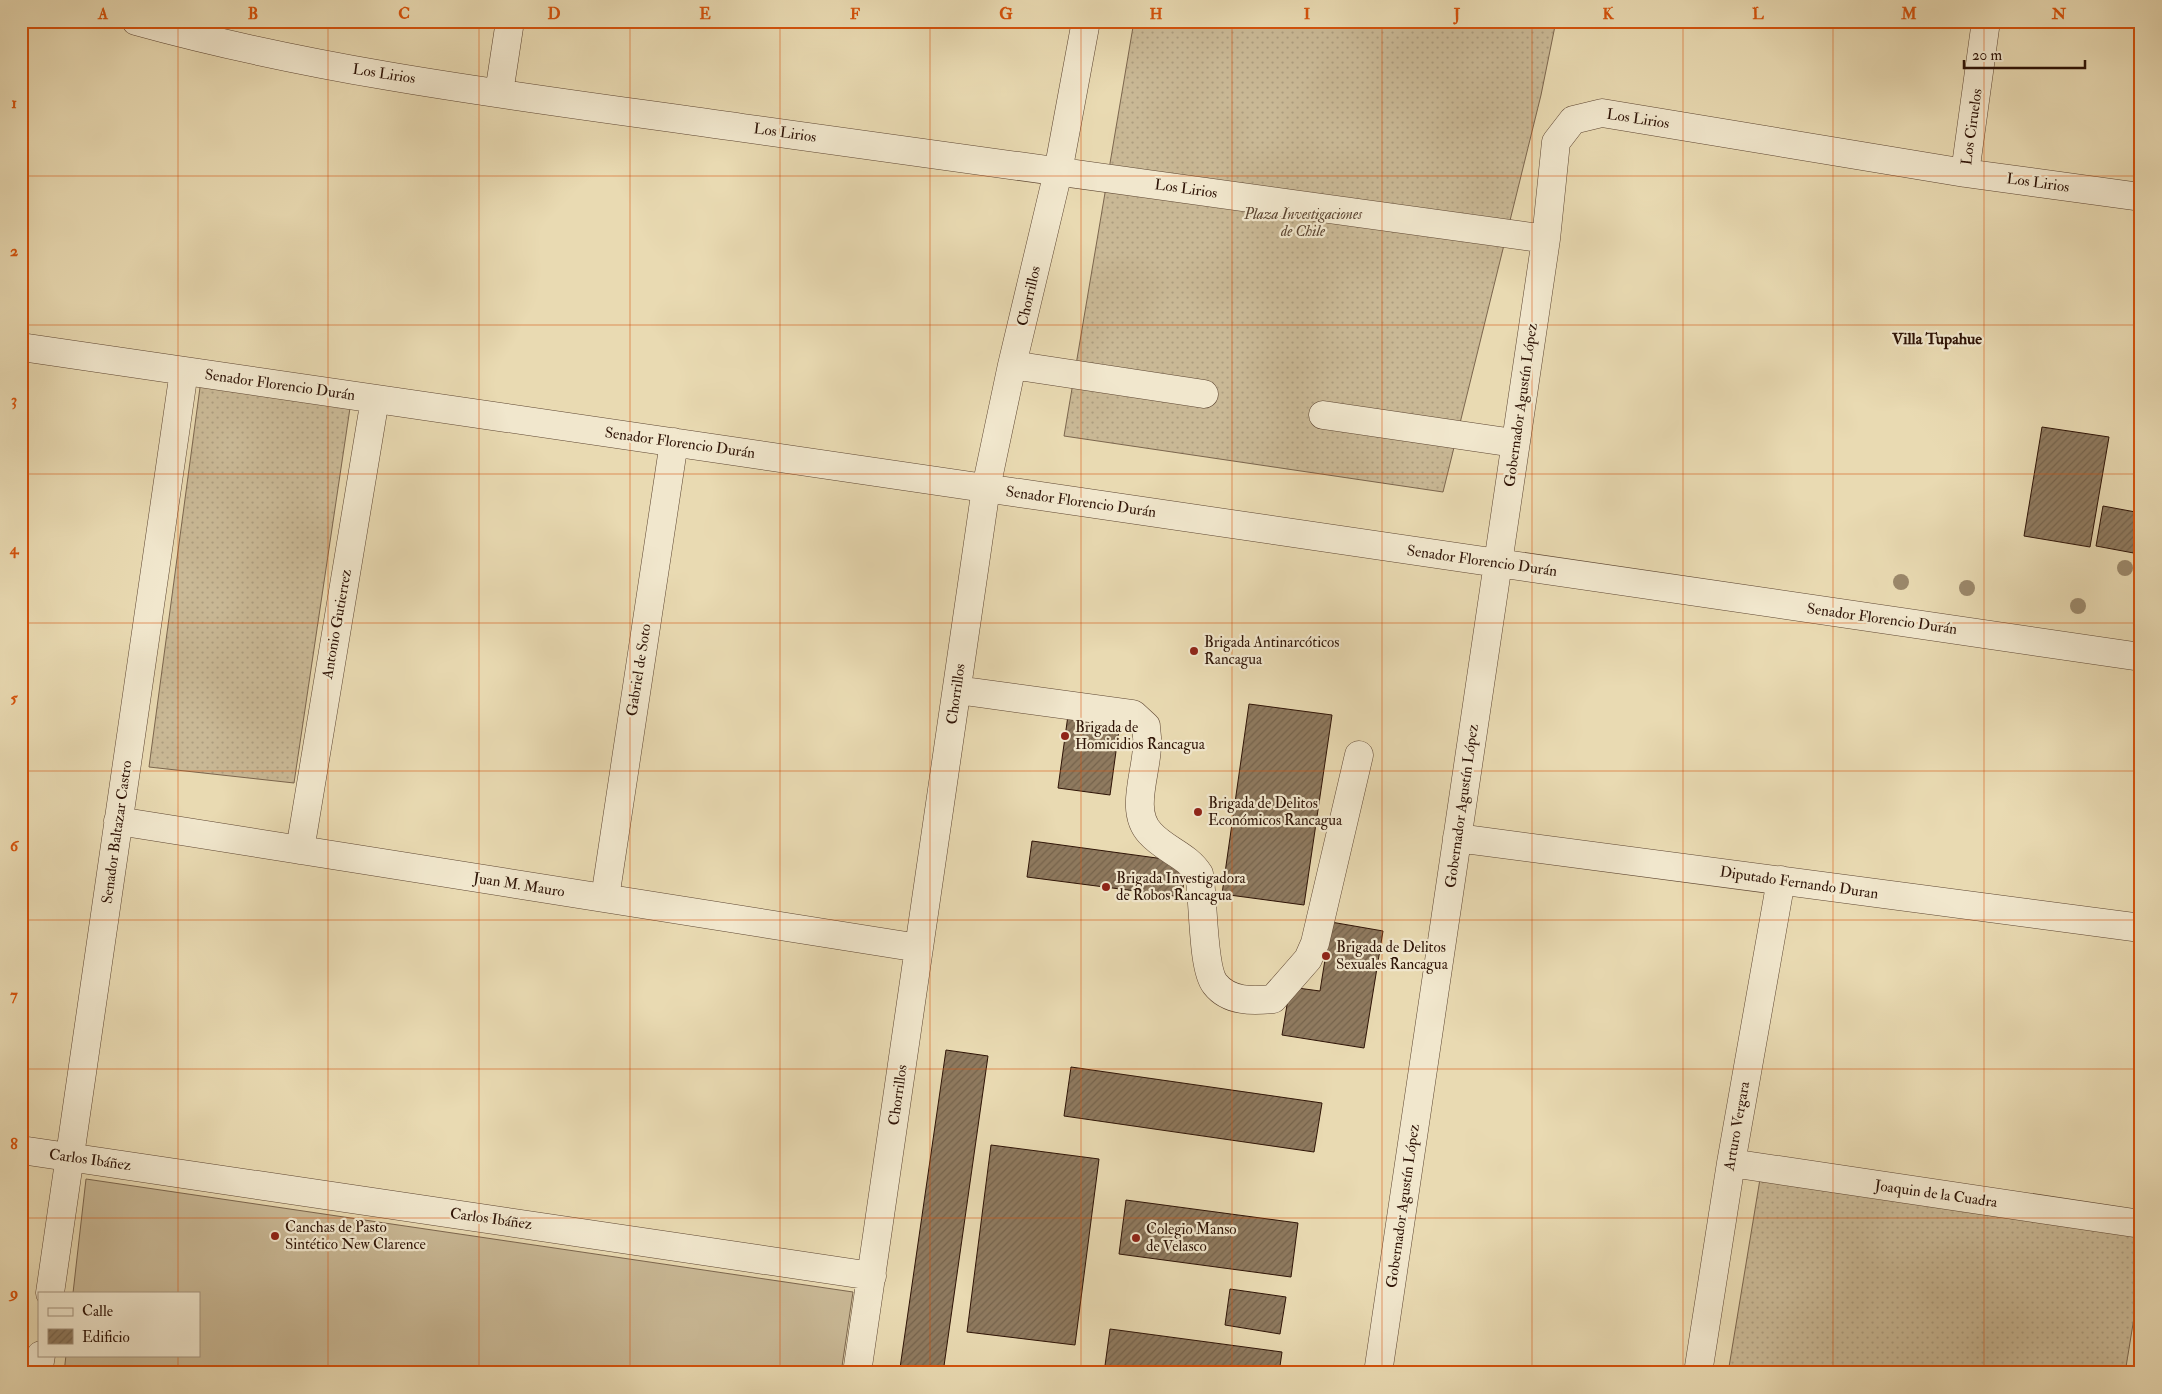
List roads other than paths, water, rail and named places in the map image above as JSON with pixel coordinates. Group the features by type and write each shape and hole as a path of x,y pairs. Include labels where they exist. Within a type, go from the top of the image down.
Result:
{"street":[{"name":"Los Lirios","path":"136,21 206,31 321,64 499,93 1546,239 1556,142 1572,120 1602,113 1965,173 2141,197"},
{"path":"499,93 510,21"},
{"name":"Chorrillos","path":"857,1373 986,488 1012,365 1058,172 1086,21"},
{"name":"Los Ciruelos","path":"1965,173 1986,21"},
{"name":"Gobernador Agustín López","path":"1378,1373 1498,563 1514,443 1546,239"},
{"name":"Senador Florencio Durán","path":"21,347 2141,657"},
{"path":"1012,365 1204,394"},
{"name":"Senador Baltazar Castro","path":"50,1292 184,371"},
{"name":"Antonio Gutierrez","path":"300,850 375,398"},
{"path":"1323,415 1514,443"},
{"name":"Gabriel de Soto","path":"605,898 674,442"},
{"path":"957,690 1133,714 1146,726 1148,744 1139,811 1143,826 1151,836 1192,863 1199,874 1203,891 1208,966 1215,984 1229,996 1250,1001 1273,999 1308,959 1315,943 1360,755"},
{"name":"Juan M. Mauro","path":"118,821 919,948"},
{"name":"Diputado Fernando Duran","path":"1457,838 2141,928"},
{"name":"Arturo Vergara","path":"1698,1373 1730,1163 1781,880"},
{"name":"Carlos Ibáñez","path":"21,1150 872,1276"},
{"name":"Joaquin de la Cuadra","path":"1730,1163 2141,1224"},
{"path":"38,1373 41,1356"}],"place":[{"name":"Brigada Antinarcóticos Rancagua","path":"1194,651"},
{"name":"Brigada de Homicidios Rancagua","path":"1065,736"},
{"name":"Brigada de Delitos Económicos Rancagua","path":"1198,812"},
{"name":"Brigada Investigadora de Robos Rancagua","path":"1106,887"},
{"name":"Brigada de Delitos Sexuales Rancagua","path":"1326,956"},
{"name":"Canchas de Pasto Sintético New Clarence","path":"275,1236"},
{"name":"Colegio Manso de Velasco","path":"1136,1238"}],"district":[{"name":"Villa Tupahue","path":"1937,339"}],"park label":[{"name":"Plaza Investigaciones de Chile","path":"1303,222"}]}
